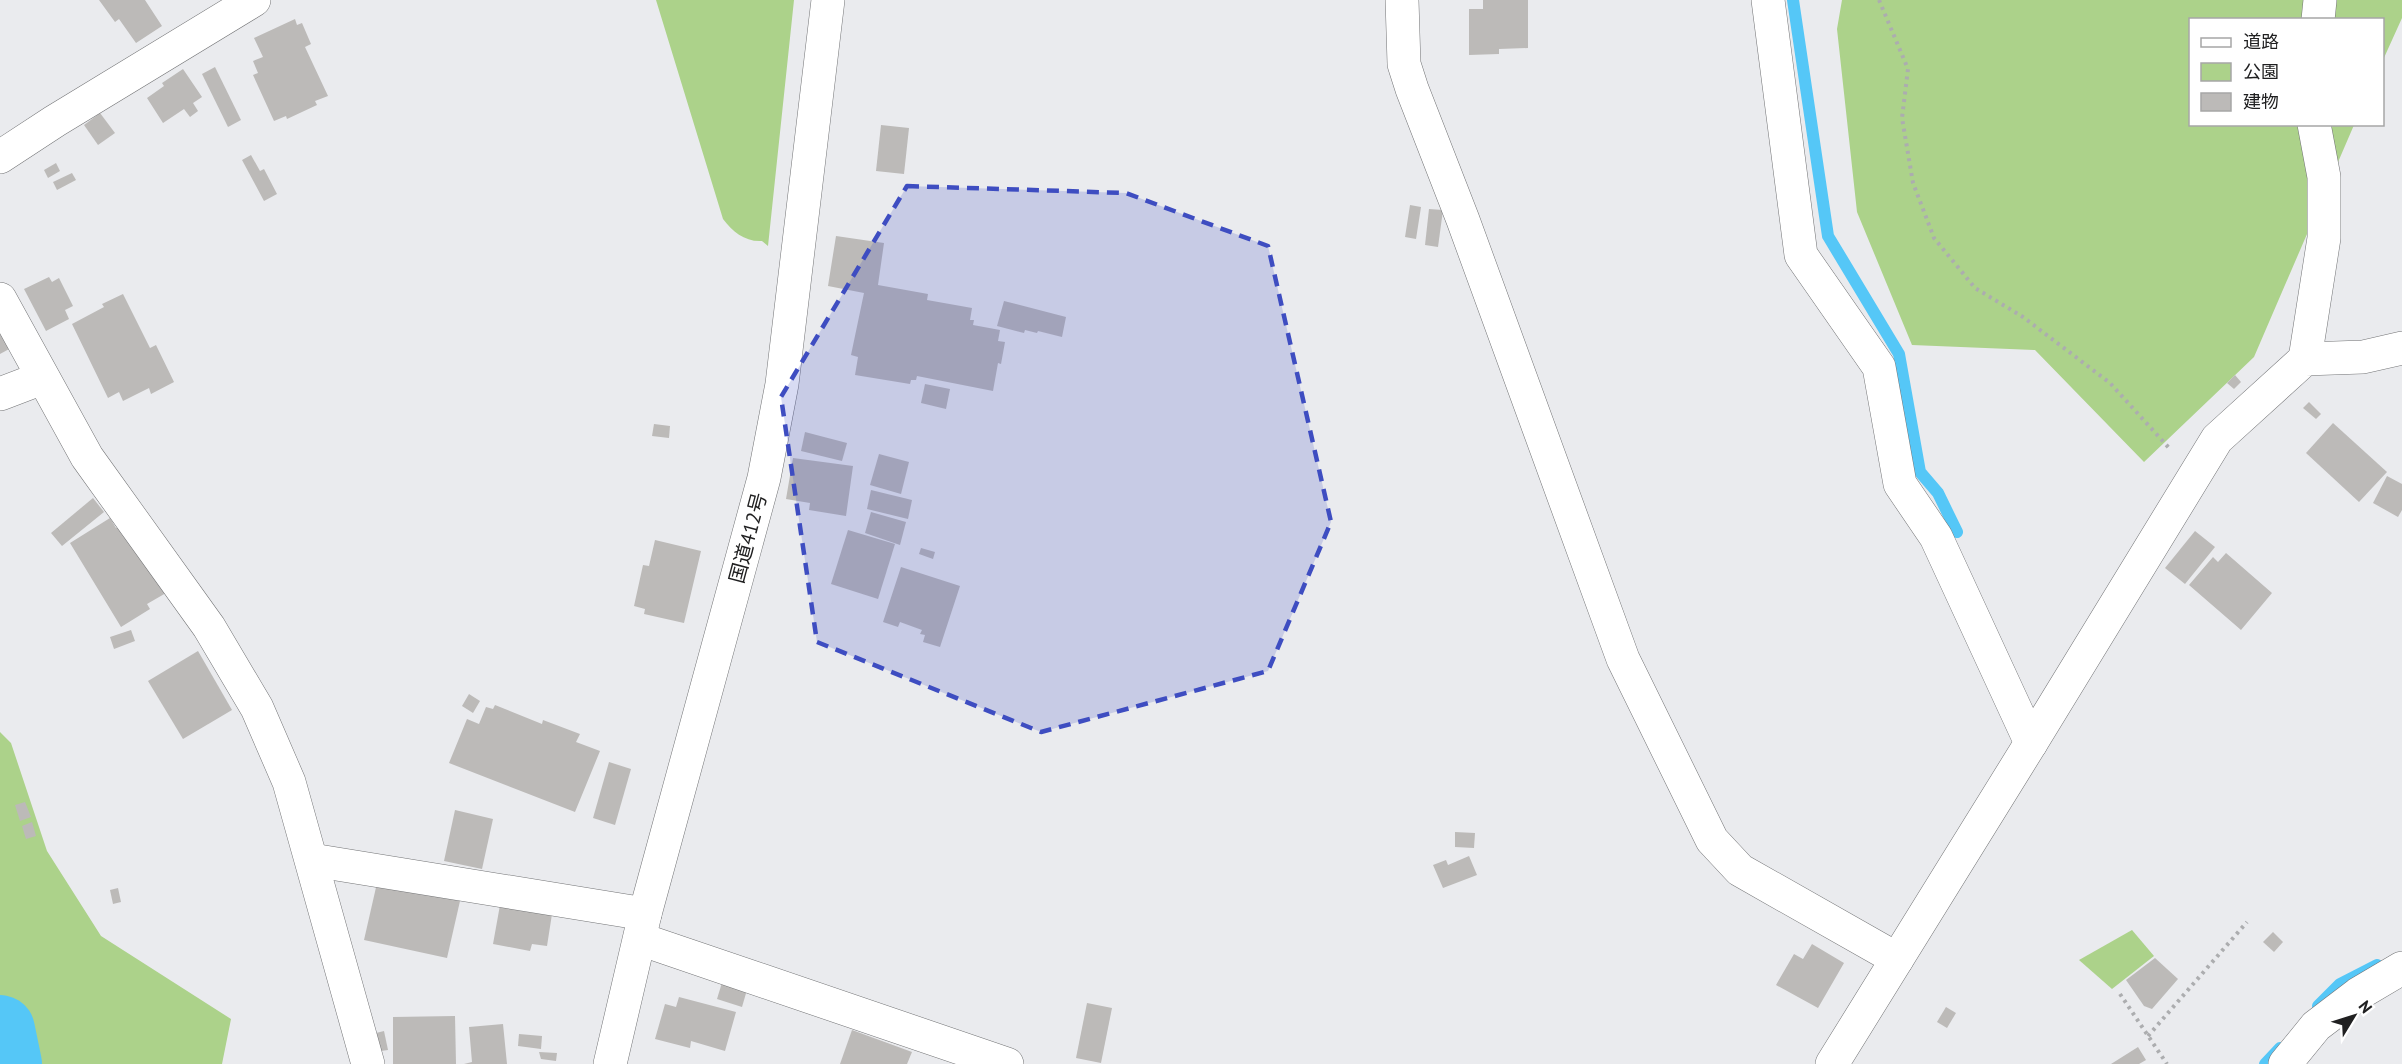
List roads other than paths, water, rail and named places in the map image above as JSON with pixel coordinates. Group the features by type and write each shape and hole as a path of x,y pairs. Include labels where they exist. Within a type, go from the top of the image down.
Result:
{"main road":[{"path":"0,157 254,0"},
{"name":"国道412号","path":"610,1064 642,927 764,478 782,384 828,0"},
{"path":"1402,0 1404,64 1412,89 1467,232 1623,659 1712,840 1740,870 1897,959"},
{"path":"1768,0 1802,255 1879,367 1900,484 1936,537 2031,743"},
{"path":"2318,18 2320,0"},
{"path":"1832,1064 2217,439 2305,359 2324,238 2324,177 2314,126"},
{"path":"0,299 87,457 209,627 257,708 289,782 368,1064"},
{"path":"2305,359 2363,357 2402,348"},
{"path":"0,394 42,378"},
{"path":"312,860 642,927 1006,1064"},
{"path":"2285,1064 2316,1026 2358,994 2402,968"}],"waterway":[{"path":"1793,0 1828,236 1899,354 1920,472 1938,493 1957,532"},
{"path":"2318,1006 2340,984 2377,965"},
{"path":"0,1030 7,1064"},
{"path":"2265,1064 2280,1048"}]}
